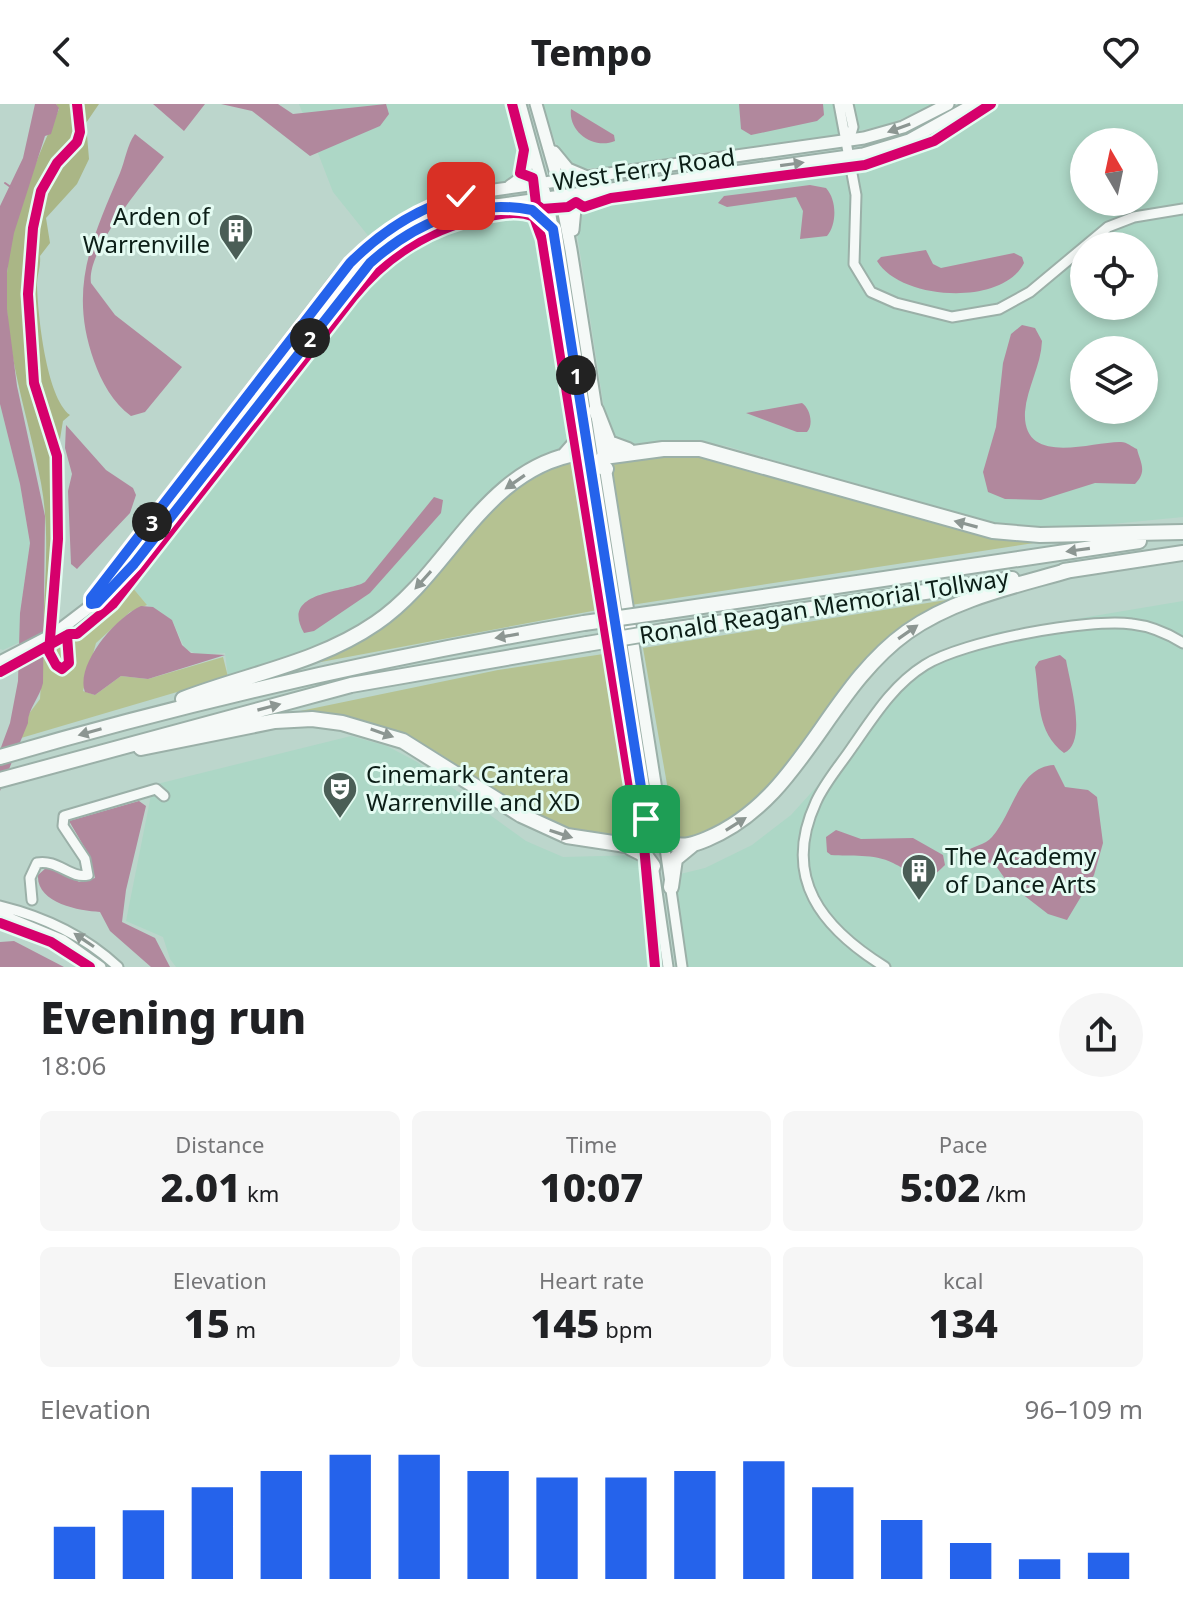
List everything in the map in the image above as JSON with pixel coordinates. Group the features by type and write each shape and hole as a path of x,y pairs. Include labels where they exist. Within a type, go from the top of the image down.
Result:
{"highway":[{"path":"135,719 195,694 317,656 362,633 410,594 488,503 526,474 565,455 579,439 580,403"},
{"path":"596,410 613,446 644,451"},
{"path":"565,455 597,463 644,451 683,448 718,452 960,523 1011,534 1183,533"},
{"name":"Ronald Reagan Memorial Tollway","path":"0,757 135,719 366,663 584,623 1183,533"},
{"name":"Ronald Reagan Memorial Tollway","path":"0,780 351,685 664,631 1183,553"},
{"path":"671,887 675,859 692,845 743,821 776,792 866,670 907,632 970,600 1070,570"},
{"path":"112,748 150,748 275,721 312,719 342,723 403,741 550,831 631,848 645,855 653,866"},
{"path":"631,848 655,831 692,845"}],"main road":[{"path":"520,104 547,198 580,403 597,463 655,831"},
{"path":"536,104 558,181 571,250 596,410 597,463"},
{"name":"West Ferry Road","path":"91,604 91,598 350,263 393,226 423,210 461,196 849,141 907,125 948,104"},
{"name":"West Ferry Road","path":"0,662 64,627 91,604 97,603 134,564 363,270 415,230 440,218 481,207 850,156 909,140 974,104"},
{"path":"503,189 524,176 533,143"},
{"path":"548,144 568,169 588,177"},
{"path":"571,250 575,209 583,199 599,191"},
{"path":"481,207 532,210 553,229"}],"street":[{"path":"839,104 849,141 857,207 852,252 858,275 871,292 881,298 942,316 971,316 999,309 1030,292 1108,227 1134,217 1183,209"},
{"path":"848,104 853,127 849,141"},
{"path":"885,967 847,944 824,917 811,891 804,853 807,827 817,798 891,693 934,659 985,641 1119,623 1154,629 1183,643"},
{"path":"32,900 30,878 37,863 55,862 77,875 88,875 85,859 63,826 64,816 156,789 164,796"},
{"path":"655,831 653,866 668,967"},
{"path":"655,831 671,887 682,967"},
{"path":"0,906 69,930 118,967"},
{"path":"0,914 63,940 101,967"}],"shaded area":[{"path":"35,104 56,104 59,108 51,134 45,136 14,233 7,272 7,309 17,386 45,516 43,683 0,791 0,750 10,723 18,681 20,613 30,543 20,484 0,404 0,206 23,158"},
{"path":"56,104 99,104 86,123 89,159 77,184 46,218 50,243 40,256 37,282 49,374 62,405 70,415 63,421 59,445 60,580 55,620 43,628 46,556 44,501 12,353 6,300 9,252 19,210 59,109"},
{"path":"153,104 205,104 184,131"},
{"path":"221,104 278,104 293,114 386,104 389,114 380,126 310,156 252,111"},
{"path":"299,104 515,104 527,162 511,180 446,196 402,216 370,238 333,192"},
{"path":"541,104 939,104 886,125 785,146 663,163 581,169 573,167 561,157"},
{"path":"739,104 823,104 824,115 817,121 751,135 741,129"},
{"path":"984,104 1183,104 1183,517 1061,529 995,526 726,446 688,440 618,445 607,428 577,233 577,217 587,201 674,184 835,165 909,145"},
{"path":"571,109 614,135 615,141 599,143 584,137 574,125"},
{"path":"135,134 164,157 107,235 97,253 91,283 115,315 182,367 145,412 131,416 108,391 94,361 83,310 83,287 100,220"},
{"path":"810,185 826,188 834,205 834,219 827,236 800,239 803,211 796,197 727,207 718,203 724,196"},
{"path":"527,211 541,221 551,247 578,429 564,448 534,462 497,486 383,610 337,641 228,677 225,653 199,655 185,649 172,620 147,605 127,581 311,349 360,280 387,255 429,231 461,219"},
{"path":"926,250 933,264 941,268 1014,253 1022,257 1024,263 1012,277 995,287 951,293 907,284 889,274 877,261 881,257"},
{"path":"1022,325 1035,328 1042,341 1028,394 1025,412 1027,429 1035,440 1047,446 1061,448 1121,442 1137,449 1142,466 1135,484 1095,483 1041,500 1005,499 988,492 983,472 996,427 1003,363 1011,334"},
{"path":"802,403 810,417 807,432 797,432 746,413"},
{"path":"0,404 20,484 30,543 20,613 20,642 3,650 0,649"},
{"path":"66,425 106,470 133,488 136,495 130,513 77,569 71,564 68,491 72,474 65,448"},
{"path":"671,454 709,457 1047,541 631,605 609,464"},
{"path":"577,456 603,609 305,665 344,648 516,488"},
{"path":"434,497 443,500 441,513 370,593 314,631 304,633 299,619 300,608 318,596 365,582"},
{"path":"127,581 147,605 130,612 96,643 83,691 95,695 121,676 148,679 223,657 228,677 21,738 28,715 40,699 43,650 84,621"},
{"path":"959,598 925,615 844,709 772,784 736,814 704,834 677,841 643,648"},
{"path":"1183,601 1183,967 686,967 676,875 705,868 752,845 791,815 819,784 886,691 912,666 954,645 998,632"},
{"path":"141,606 153,607 172,620 182,645 191,653 225,655 148,679 121,676 95,695 85,692 83,681 91,656 109,631"},
{"path":"610,653 634,819 643,843 591,837 541,821 430,748 390,729 350,719 281,715 498,670"},
{"path":"1060,655 1066,660 1076,711 1075,737 1064,753 1055,745 1044,725 1035,667 1039,661"},
{"path":"351,736 387,746 417,762 526,841 563,857 640,855 649,868 659,967 176,967 163,937 126,921 153,785"},
{"path":"1054,765 1065,787 1088,790 1097,797 1103,843 1094,875 1067,920 1048,914 1008,883 996,866 965,852 992,837 1017,793 1032,774"},
{"path":"139,801 146,806 126,890 122,922 155,938 170,967 151,967 110,931 100,912 60,904 39,885 38,875 47,867 62,870 79,882 95,878 89,855 69,821"},
{"path":"836,830 861,839 913,838 943,855 945,865 928,879 922,880 885,860 831,855 827,852 826,837"},
{"path":"14,941 64,967 0,967 0,942"}],"waterway":[{"path":"5,183 12,188"}],"cycle path":[{"path":"67,635 69,663 62,669 49,652 58,539 57,456 34,383 28,294 33,228 41,191 57,163 77,142 80,132 77,104"},
{"path":"512,104 524,150 520,173 533,178 536,204 542,209 568,207 576,202 584,207 611,198 865,165 934,141 991,104"},
{"path":"0,672 69,634 77,634 113,604 353,297 381,268 411,245 446,228 509,213 534,217 542,239 635,815 644,846 655,967"},
{"path":"0,923 51,942 90,967"}],"place":[{"name":"Arden of Warrenville","path":"236,262"},
{"name":"Cinemark Cantera Warrenville and XD","path":"340,820"},
{"name":"The Academy of Dance Arts","path":"919,902"}],"route":[{"path":"461,196 423,210 393,226 350,263 91,598 91,604 97,603 113,589 134,564 370,263 415,230 440,218 481,207 532,210 553,229 646,819"}]}
